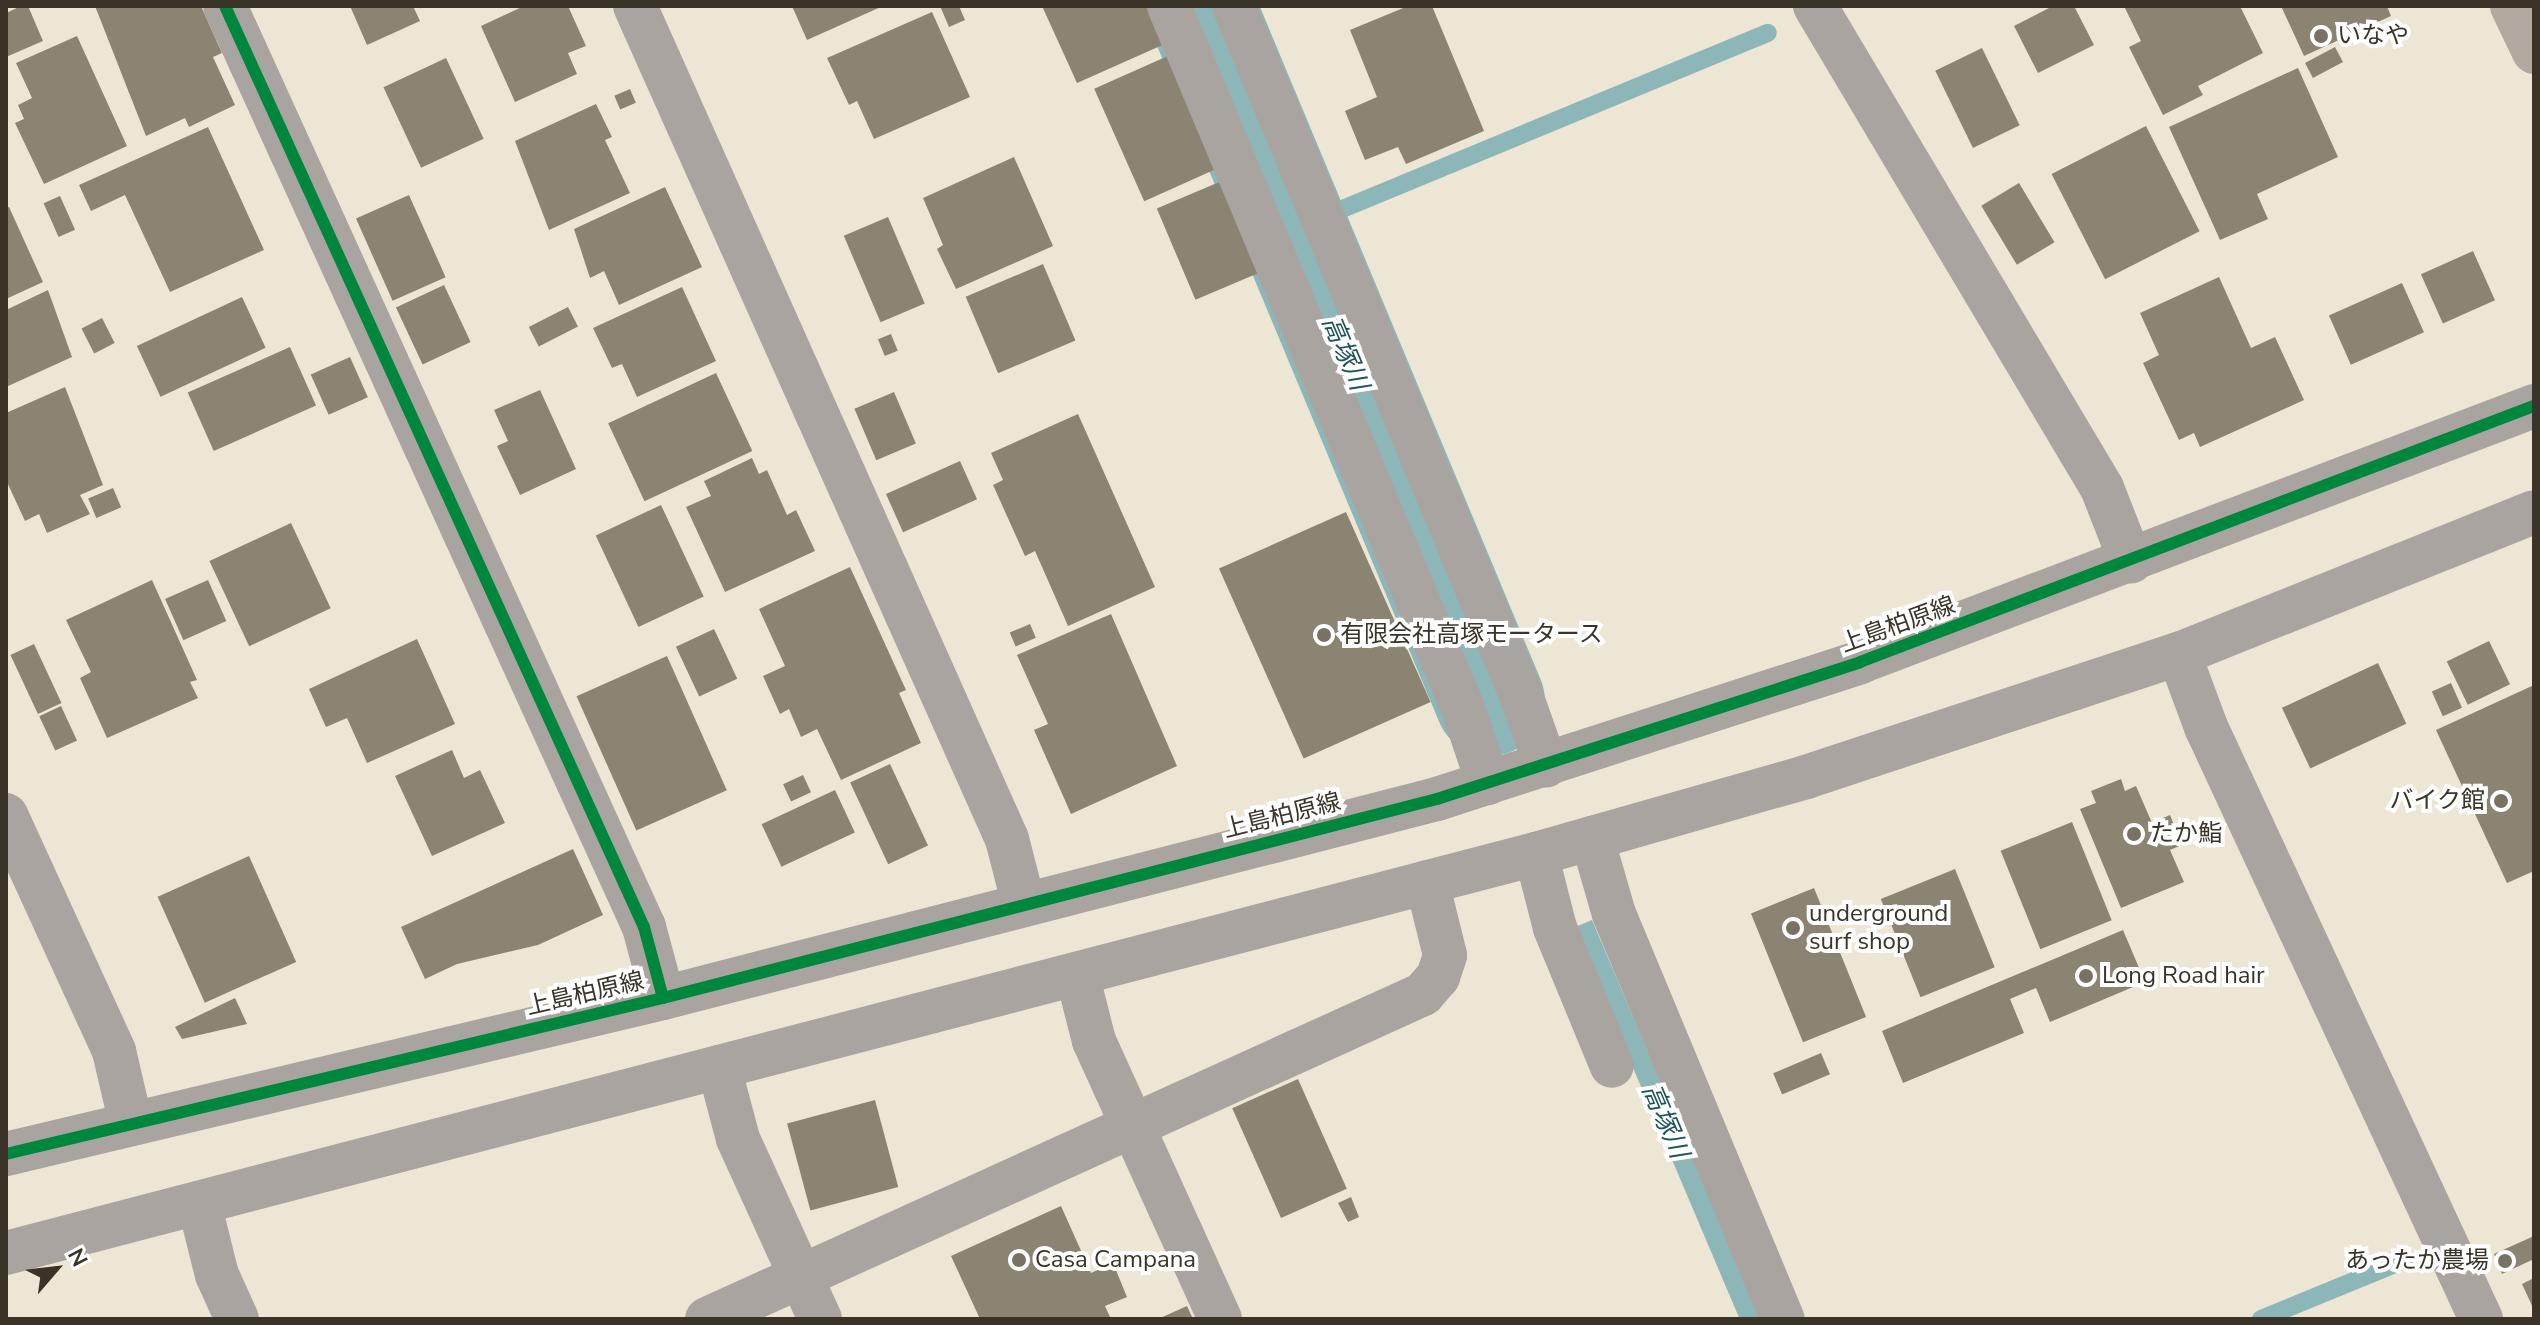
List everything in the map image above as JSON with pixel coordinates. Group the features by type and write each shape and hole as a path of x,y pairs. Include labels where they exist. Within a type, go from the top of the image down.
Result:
{"highway":[{"path":"2512,6 2534,52"}],"street":[{"path":"225,6 644,927 663,998"},
{"path":"635,6 1007,839 1024,905"},
{"path":"1169,6 1464,711 1488,783"},
{"path":"1234,6 1520,692 1546,766"},
{"path":"1815,6 2102,488 2131,562"},
{"name":"上島柏原線","path":"6,1154 663,998 1546,766 1860,662 2131,562 2534,406"},
{"path":"6,1253 1536,854 1834,769 2179,654 2534,512"},
{"path":"2179,654 2206,727 2481,1319"},
{"path":"6,815 114,1051 131,1124"},
{"path":"1592,838 1614,914 1783,1319"},
{"path":"1536,854 1555,928 1612,1066"},
{"path":"707,1319 1423,994 1438,977 1445,955 1427,882"},
{"path":"1077,974 1094,1041 1220,1319"},
{"path":"719,1067 738,1139 820,1319"},
{"path":"199,1203 217,1275 237,1319"}],"water":[{"path":"1592,920 1761,1318 1740,1319 1574,928"}],"building":[{"path":"28,6 43,41 6,57 6,13"},
{"path":"95,6 201,6 222,53 213,57 235,105 189,127 185,118 146,136"},
{"path":"350,6 413,6 420,21 367,45"},
{"path":"524,6 568,6 586,46 568,53 577,74 515,102 481,26"},
{"path":"792,6 883,6 807,40"},
{"path":"940,6 959,6 965,20 949,27"},
{"path":"1042,6 1151,6 1167,43 1077,83"},
{"path":"1408,6 1432,6 1484,131 1406,164 1398,147 1365,160 1345,111 1377,97 1350,30"},
{"path":"2053,6 2074,6 2094,45 2038,73 2014,26"},
{"path":"2124,6 2240,6 2263,53 2198,86 2203,95 2163,115 2129,47 2141,41"},
{"name":"いなや","path":"2281,6 2387,6 2391,16 2304,56"},
{"path":"932,12 970,97 874,139 857,101 849,105 827,58"},
{"path":"77,36 127,146 44,184 15,123 24,119 18,105 32,98 16,63"},
{"path":"2335,47 2343,62 2313,78 2305,63"},
{"path":"1982,48 2020,125 1973,148 1935,71"},
{"path":"1170,55 1220,167 1144,201 1094,89"},
{"path":"446,58 484,139 421,168 383,87"},
{"path":"2298,68 2338,157 2257,194 2268,219 2220,240 2169,127"},
{"path":"630,89 636,103 620,109 614,96"},
{"path":"596,104 612,137 605,140 630,193 549,230 515,141"},
{"path":"2146,126 2200,231 2105,279 2052,174"},
{"path":"208,127 264,250 170,292 125,195 91,211 79,185"},
{"path":"1014,157 1053,246 956,289 937,249 943,245 923,198"},
{"path":"1224,180 1263,271 1195,300 1157,209"},
{"path":"2019,183 2055,242 2017,265 1981,206"},
{"path":"665,187 702,267 619,305 604,271 590,278 574,229"},
{"path":"409,195 446,277 393,301 356,219"},
{"path":"60,196 75,230 59,237 44,203"},
{"path":"9,207 43,282 6,299 6,208"},
{"path":"888,217 925,304 881,322 844,236"},
{"path":"2473,251 2495,300 2443,324 2421,274"},
{"path":"1043,264 1075,340 998,373 966,297"},
{"path":"2219,277 2251,348 2275,337 2304,400 2200,447 2194,433 2179,440 2143,363 2159,355 2140,313"},
{"path":"2402,283 2424,332 2351,365 2329,316"},
{"path":"444,285 471,342 423,364 396,307"},
{"path":"682,287 716,361 637,397 622,364 612,368 593,328"},
{"path":"48,290 72,357 6,387 6,310"},
{"path":"242,297 266,348 161,397 137,346"},
{"path":"568,307 578,327 539,347 529,327"},
{"path":"102,318 115,343 94,353 82,328"},
{"path":"891,334 898,351 885,356 878,339"},
{"path":"290,347 316,405 214,451 188,393"},
{"path":"350,357 368,397 329,415 311,374"},
{"path":"716,373 752,451 644,501 608,423"},
{"path":"65,387 103,485 80,495 90,514 47,533 39,514 25,521 6,480 6,413"},
{"path":"540,390 576,469 520,495 497,446 508,441 494,410"},
{"path":"894,392 916,444 876,460 854,409"},
{"path":"1078,414 1155,587 1068,626 1035,551 1025,556 993,485 1003,480 991,453"},
{"path":"752,458 759,474 767,470 787,515 796,510 815,551 725,592 686,507 711,496 704,481"},
{"path":"960,461 977,499 903,532 886,494"},
{"path":"113,488 121,507 96,518 88,499"},
{"path":"661,505 704,597 638,627 596,535"},
{"name":"有限会社高塚モータース","path":"1346,512 1431,702 1304,759 1219,569"},
{"path":"291,523 331,608 249,646 209,561"},
{"path":"850,567 906,690 899,693 921,743 841,780 817,729 801,737 789,709 780,714 763,676 785,666 759,609"},
{"path":"152,580 197,680 190,682 198,698 107,738 80,678 91,672 66,620"},
{"path":"208,580 226,621 183,640 165,599"},
{"path":"1111,614 1177,766 1071,814 1034,730 1048,724 1017,655"},
{"path":"1030,624 1036,638 1016,646 1010,633"},
{"path":"714,629 737,679 699,697 676,647"},
{"path":"417,639 455,724 367,763 347,718 326,727 309,689"},
{"path":"2489,641 2510,684 2468,705 2447,662"},
{"path":"34,644 61,703 38,714 10,655"},
{"path":"667,656 727,790 636,831 577,696"},
{"path":"2378,663 2406,724 2310,769 2282,708"},
{"path":"2451,683 2462,708 2443,716 2432,692"},
{"name":"バイク館","path":"2534,685 2534,871 2507,883 2436,730"},
{"path":"61,706 77,740 55,751 39,716"},
{"path":"452,750 464,778 480,770 505,823 432,856 395,776"},
{"path":"890,764 928,846 888,864 850,783"},
{"path":"803,775 811,792 791,802 783,784"},
{"name":"たか鮨","path":"2121,779 2125,791 2136,786 2152,823 2170,815 2182,845 2170,850 2184,882 2121,908 2080,809 2096,803 2091,791"},
{"path":"835,790 855,833 781,867 762,824"},
{"path":"2072,822 2112,920 2040,949 2001,851"},
{"path":"573,849 603,915 538,945 457,964 425,979 401,927"},
{"path":"249,856 296,962 205,1003 158,897"},
{"path":"1955,869 1995,967 1921,997 1881,899"},
{"path":"1814,888 1866,1017 1803,1042 1751,913"},
{"path":"2123,930 2145,982 2050,1022 2036,988 2010,999 2024,1033 1903,1083 1882,1031"},
{"path":"235,998 247,1024 182,1039 175,1027"},
{"path":"1821,1053 1830,1074 1782,1094 1773,1073"},
{"path":"1298,1079 1347,1189 1281,1218 1232,1108"},
{"path":"875,1100 898,1187 810,1210 787,1124"},
{"path":"1351,1197 1359,1217 1348,1222 1338,1203"},
{"name":"Casa Campana","path":"1061,1206 1091,1273 1113,1263 1127,1297 1105,1306 1111,1319 980,1319 951,1256"},
{"path":"2534,1236 2534,1259 2502,1274 2494,1254"},
{"path":"2534,1278 2534,1310 2522,1284"},
{"path":"1187,1306 1193,1319 1158,1319"}],"waterway":[{"name":"高塚川","path":"1200,6 1490,701"},
{"path":"1340,210 1768,33"},
{"path":"1293,230 1305,225"},
{"path":"2261,1319 2407,1259"}],"cycle path":[{"path":"225,6 644,927 663,998"},
{"path":"6,1154 663,998 1437,799 1860,662 2534,406"}],"place":[{"name":"いなや","path":"2321,36"},
{"name":"有限会社高塚モータース","path":"1324,635"},
{"name":"バイク館","path":"2501,801"},
{"name":"たか鮨","path":"2134,834"},
{"name":"underground surf shop","path":"1793,928"},
{"name":"Long Road hair","path":"2086,976"},
{"name":"Casa Campana","path":"1019,1260"},
{"name":"あったか農場","path":"2505,1261"}]}
